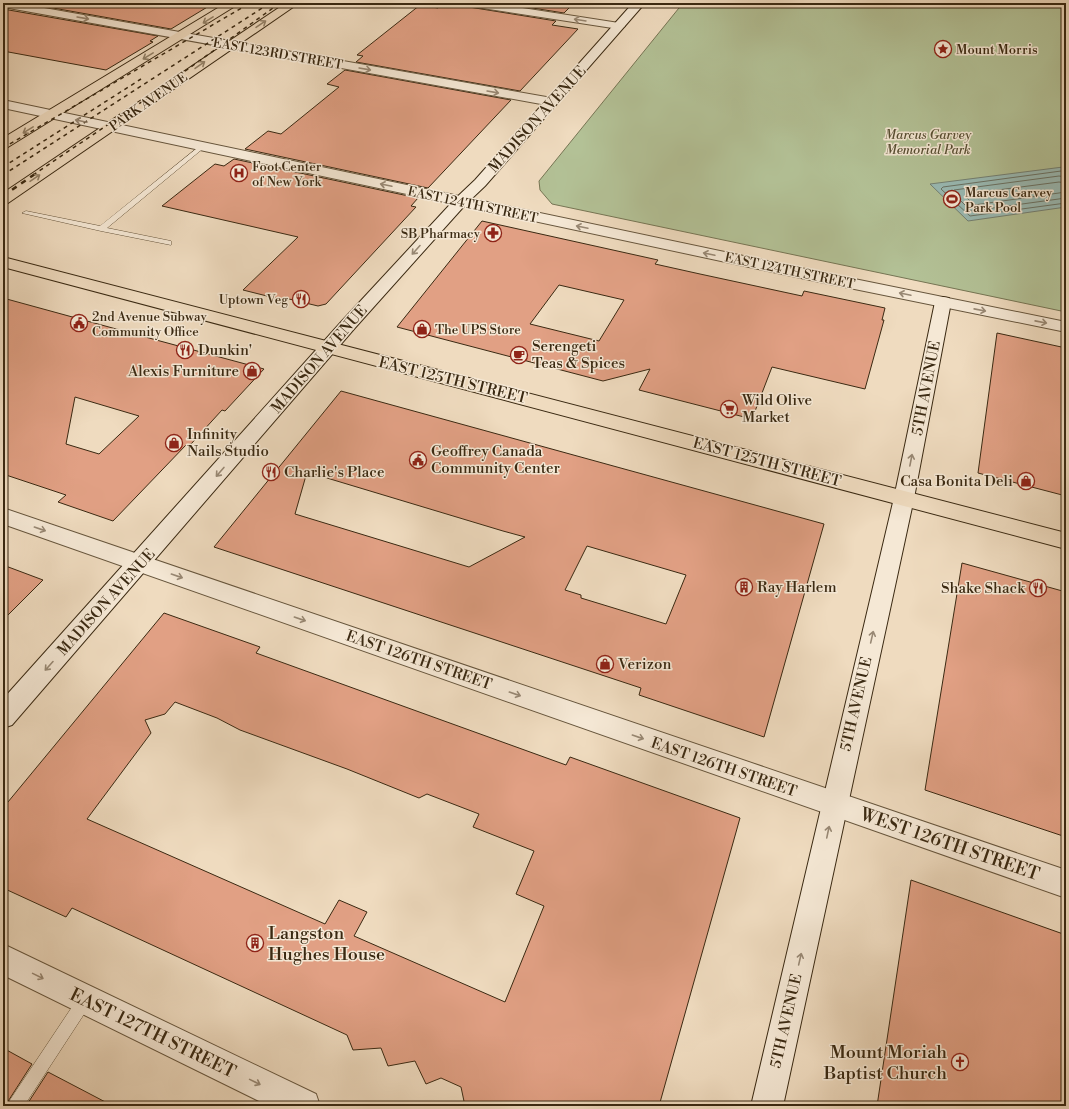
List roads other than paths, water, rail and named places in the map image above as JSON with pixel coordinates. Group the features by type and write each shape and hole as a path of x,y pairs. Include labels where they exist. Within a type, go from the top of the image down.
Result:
{"main road":[{"path":"3,144 234,3"},
{"name":"PARK AVENUE","path":"3,200 293,3"},
{"name":"EAST 125TH STREET","path":"3,262 1066,541"}],"street":[{"path":"469,3 619,26"},
{"name":"MADISON AVENUE","path":"3,718 328,348 461,201 480,184 639,3"},
{"name":"EAST 123RD STREET","path":"3,4 552,102"},
{"name":"EAST 124TH STREET","path":"3,104 1066,327"},
{"name":"5TH AVENUE","path":"767,1106 904,498 943,302"},
{"name":"EAST 126TH STREET","path":"3,516 834,805"},
{"name":"WEST 126TH STREET","path":"834,805 1066,884"},
{"name":"EAST 127TH STREET","path":"3,959 304,1106"}],"lane":[{"path":"101,229 203,146"},
{"path":"26,213 168,243"},
{"path":"14,1106 86,1000"}],"water":[{"path":"1063,167 1066,169 1066,207 968,221 930,184"}],"railway":[{"path":"3,148 250,3"},
{"path":"3,175 270,3"},
{"path":"33,175 149,97 280,3"},
{"path":"3,167 141,79"},
{"path":"3,196 35,174"}],"place":[{"name":"Mount Morris","path":"943,49"},
{"name":"Foot Center of New York","path":"239,173"},
{"name":"Marcus Garvey Park Pool","path":"952,199"},
{"name":"SB Pharmacy","path":"493,233"},
{"name":"Uptown Veg","path":"301,299"},
{"name":"2nd Avenue Subway Community Office","path":"79,323"},
{"name":"The UPS Store","path":"422,329"},
{"name":"Dunkin'","path":"185,350"},
{"name":"Serengeti Teas & Spices","path":"519,355"},
{"name":"Alexis Furniture","path":"252,371"},
{"name":"Wild Olive Market","path":"729,409"},
{"name":"Infinity Nails Studio","path":"174,443"},
{"name":"Geoffrey Canada Community Center","path":"418,460"},
{"name":"Charlie's Place","path":"271,472"},
{"name":"Casa Bonita Deli","path":"1026,481"},
{"name":"Ray Harlem","path":"744,587"},
{"name":"Shake Shack","path":"1038,588"},
{"name":"Verizon","path":"605,664"},
{"name":"Langston Hughes House","path":"255,943"},
{"name":"Mount Moriah Baptist Church","path":"960,1062"}],"park label":[{"name":"Marcus Garvey Memorial Park","path":"928,142"}]}
